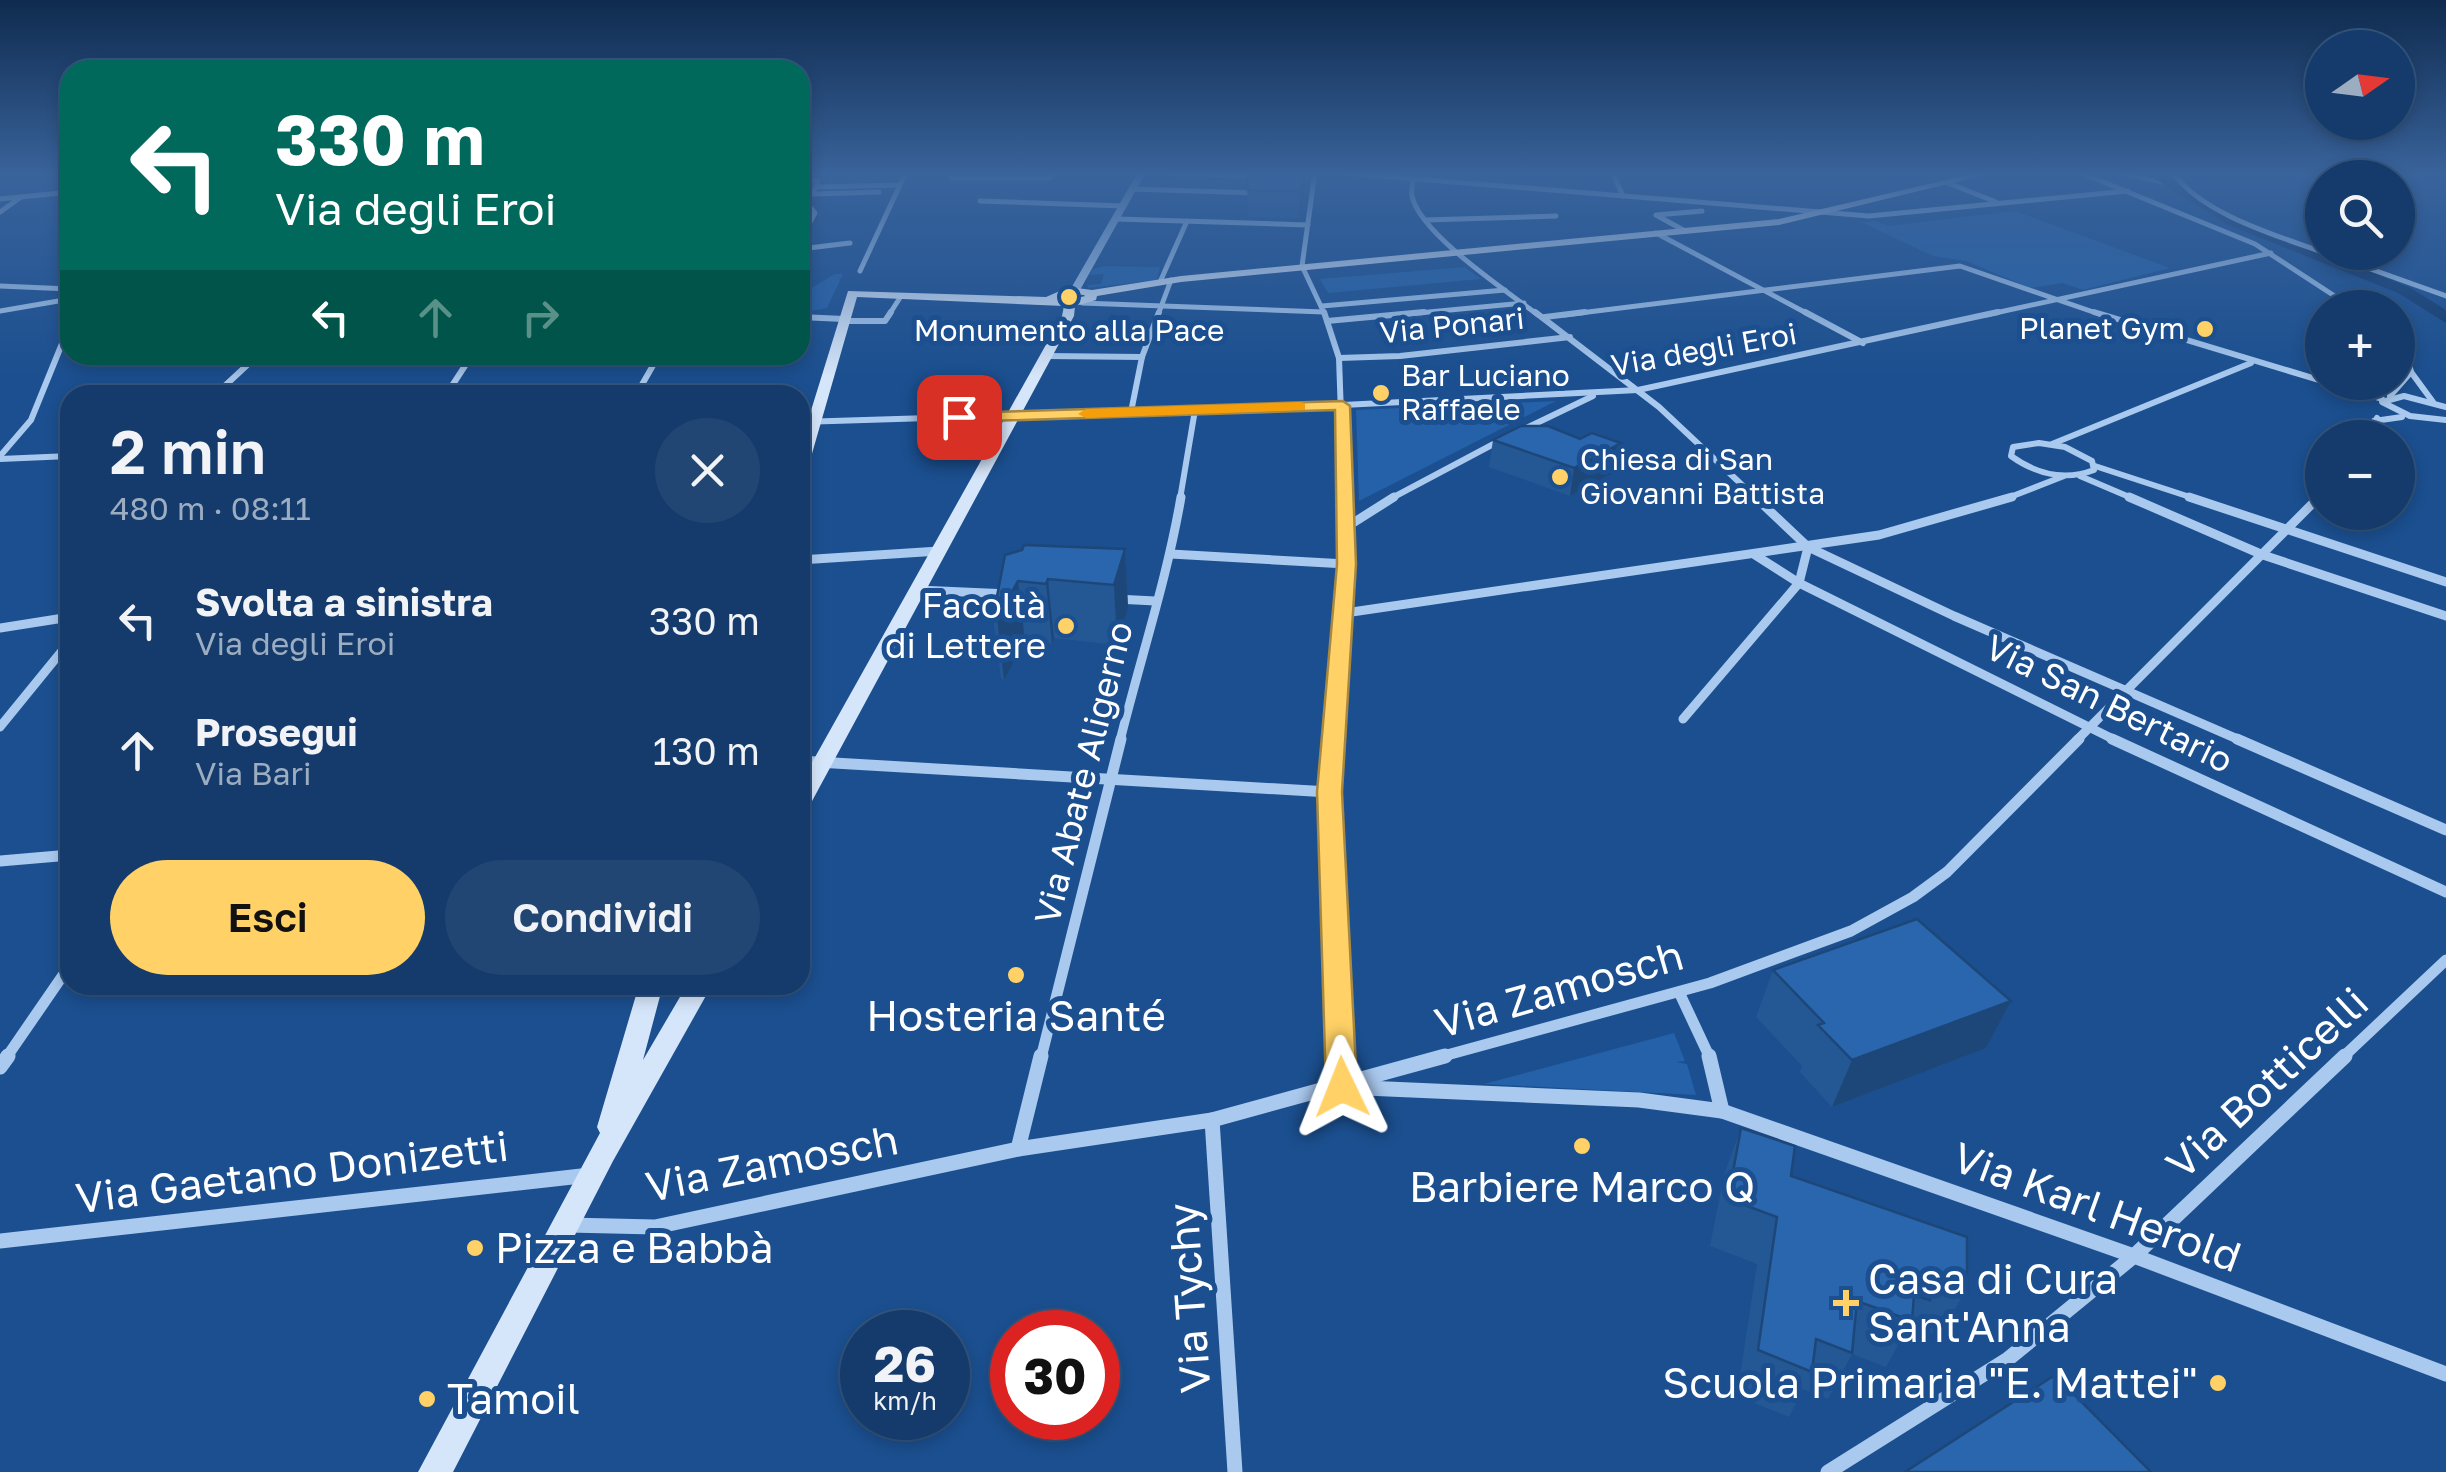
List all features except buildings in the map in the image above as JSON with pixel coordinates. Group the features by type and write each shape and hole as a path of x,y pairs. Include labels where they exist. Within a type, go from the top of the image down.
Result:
{"main road":[{"path":"852,294 1070,298 1166,281 1575,241"},
{"path":"852,294 868,290 1070,298"},
{"path":"810,414 852,294"},
{"path":"810,785 1073,308 1070,298"},
{"path":"598,1164 648,995"},
{"path":"434,1472 598,1164 694,995"}],"street":[{"path":"1104,241 1070,298 1162,307 1324,313 1524,303"},
{"path":"1131,412 1142,358 1162,307 1179,241"},
{"path":"1306,241 1302,266 1339,358 1343,406 1346,564 1330,792 1342,1087"},
{"path":"1445,241 1638,390 1808,547"},
{"path":"1670,241 1863,344"},
{"path":"2243,241 2272,253 2293,272 2323,290"},
{"path":"810,248 872,242 860,271"},
{"name":"Via degli Eroi","path":"810,422 1343,406 1638,390 2272,253"},
{"path":"1545,318 1960,266 2247,364 2387,402 2423,419"},
{"path":"2373,270 2446,296"},
{"path":"0,286 60,288"},
{"path":"1324,313 1505,290"},
{"path":"810,318 885,321 901,296"},
{"path":"0,311 60,301"},
{"name":"Via Ponari","path":"1339,358 1400,356 1570,337"},
{"path":"0,458 31,420 60,353"},
{"path":"1047,356 1142,358"},
{"path":"2052,444 2247,364"},
{"path":"226,385 247,365"},
{"path":"2415,377 2433,402"},
{"path":"1570,394 1587,397 1638,390"},
{"path":"1345,528 1417,482 1587,397"},
{"path":"2387,402 2433,402 2446,407"},
{"path":"2375,420 2387,402"},
{"name":"Via Abate Aligerno","path":"1018,1148 1155,601 1171,554 1195,410"},
{"path":"2398,420 2446,422"},
{"path":"2446,582 2285,532 2095,466 2076,451 2052,444 2019,444 2010,451 2026,466 2080,476 2262,555 2446,616"},
{"path":"0,458 60,456"},
{"path":"2080,476 2095,466"},
{"path":"1344,613 1808,547 1926,523 2042,487 2064,476"},
{"name":"Via Zamosch","path":"567,1225 655,1227 1018,1148 1212,1120 1679,992 1850,931 1913,897 1960,860 2305,511"},
{"path":"1683,719 1751,634 1800,583 1808,547"},
{"name":"Via San Bertario","path":"1808,547 2127,692 2446,830"},
{"path":"810,559 939,551"},
{"path":"1171,554 1346,564"},
{"name":"Via San Bertario","path":"1754,554 1800,583 2090,729 2446,892"},
{"path":"918,590 1022,594"},
{"path":"1098,598 1155,601"},
{"path":"0,628 60,619"},
{"path":"0,728 60,653"},
{"path":"810,761 1330,792"},
{"path":"0,861 60,856"},
{"name":"Via Botticelli","path":"1828,1472 2008,1359 2134,1256 2446,960"},
{"path":"0,1067 60,980"},
{"path":"1679,992 1708,1052 1722,1112"},
{"name":"Via Karl Herold","path":"1342,1087 1639,1100 1722,1112 2134,1256 2446,1374"},
{"name":"Via Tychy","path":"1212,1120 1235,1472"},
{"name":"Via Gaetano Donizetti","path":"0,1241 598,1164"}],"shaded area":[{"path":"1901,241 2096,241 2170,268 2083,290 2063,283 2030,288 1966,261 1933,256"},
{"path":"1160,267 1157,280 1089,288 1087,285 1101,284 1104,274 1090,275 1093,269"},
{"path":"1465,267 1481,279 1328,293 1320,279"},
{"path":"835,274 843,274 827,308 810,311 810,289"},
{"path":"1556,401 1359,501 1356,410"},
{"path":"1674,1033 1685,1061 1676,1062 1687,1064 1696,1095 1484,1084"}],"waterway":[{"path":"2273,241 2403,290 2446,318"}],"slow traffic":[{"path":"1086,414 1299,407"}],"place":[{"name":"Monumento alla Pace","path":"1069,297"},
{"name":"Planet Gym","path":"2205,329"},
{"name":"Bar Luciano Raffaele","path":"1381,393"},
{"name":"Chiesa di San Giovanni Battista","path":"1560,477"},
{"name":"Facoltà di Lettere","path":"1066,626"},
{"name":"Hosteria Santé","path":"1016,975"},
{"name":"Barbiere Marco Q","path":"1582,1146"},
{"name":"Pizza e Babbà","path":"475,1248"},
{"name":"Casa di Cura Sant'Anna","path":"1846,1303"},
{"name":"Scuola Primaria \"E. Mattei\"","path":"2218,1383"},
{"name":"Tamoil","path":"427,1399"}],"route":[{"path":"959,417 1343,406 1346,564 1330,792 1342,1087"}]}
